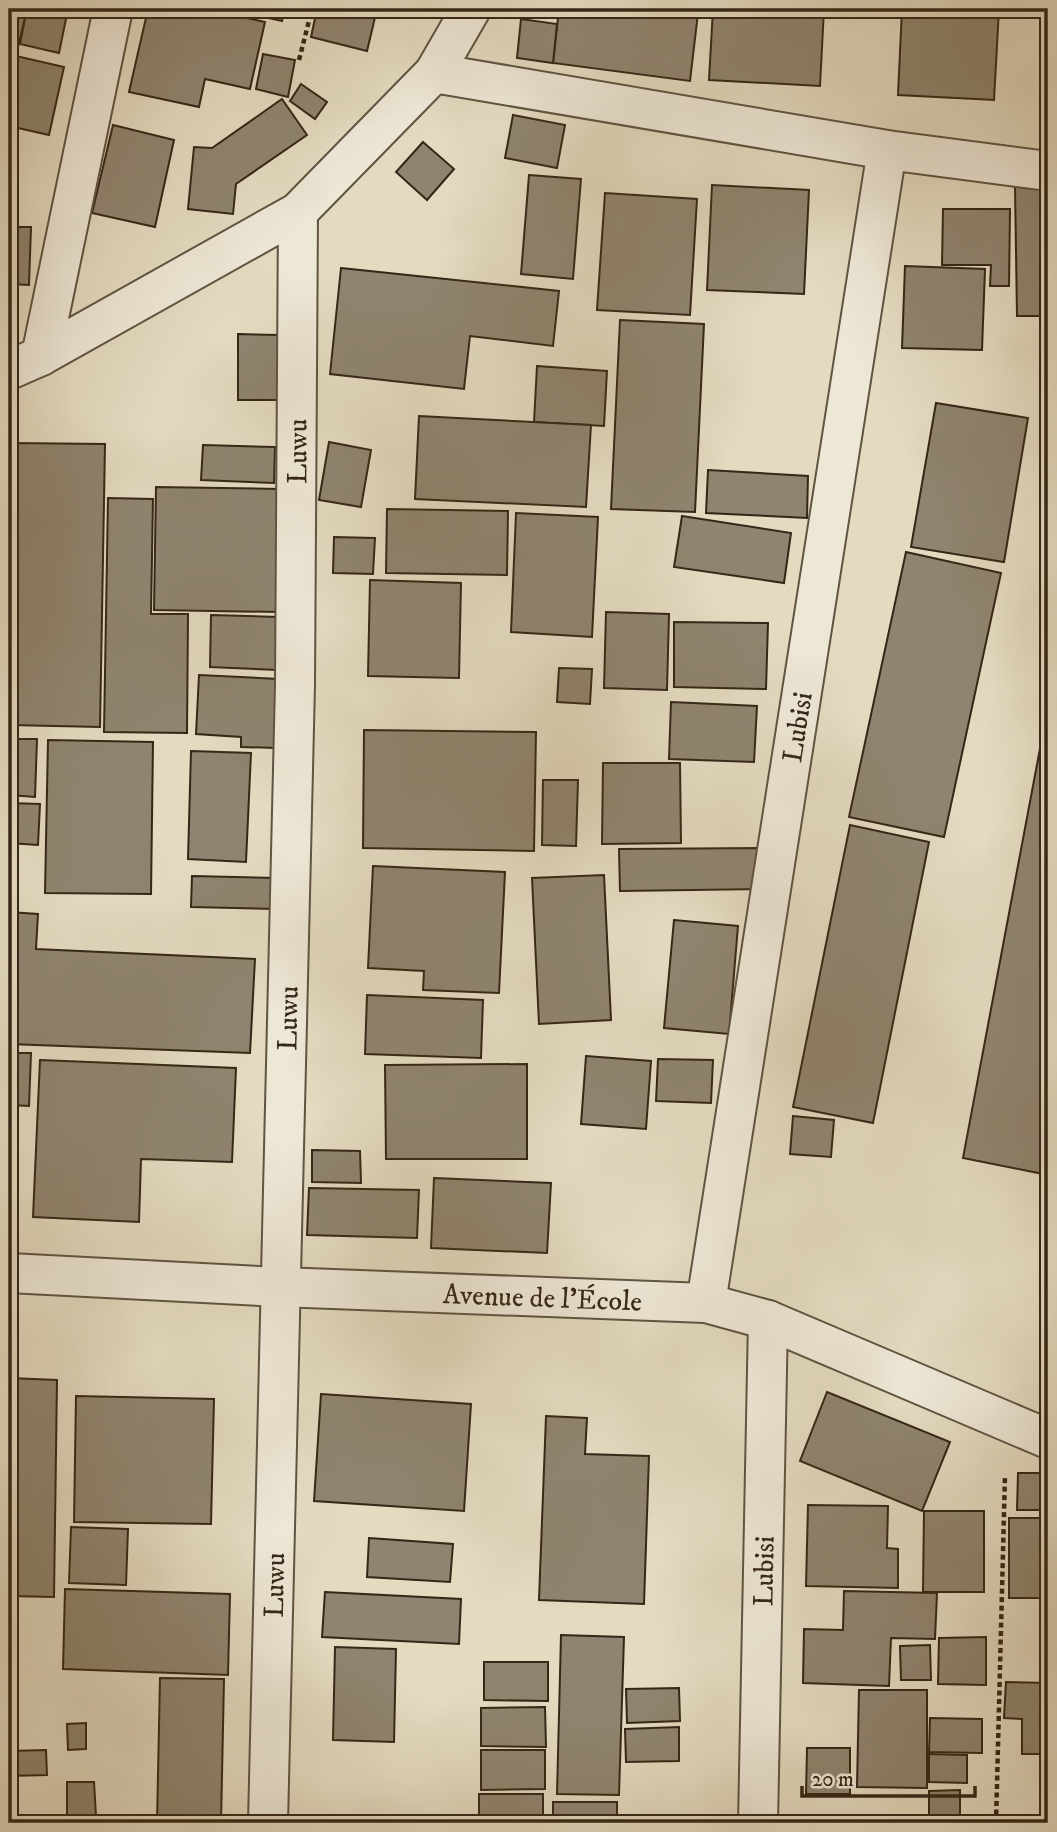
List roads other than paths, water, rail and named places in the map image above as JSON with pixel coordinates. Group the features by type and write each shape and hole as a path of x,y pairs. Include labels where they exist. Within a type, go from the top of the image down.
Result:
{"street":[{"path":"25,363 113,9"},
{"path":"25,363 298,212 434,73 471,9"},
{"path":"434,73 887,150 1048,171"},
{"name":"Lubisi","path":"706,1303 887,150"},
{"name":"Luwu","path":"268,1823 295,685 298,212"},
{"name":"Avenue de l'École","path":"9,1273 279,1287 706,1303 768,1320 1048,1439"},
{"name":"Lubisi","path":"758,1823 768,1320"}]}
